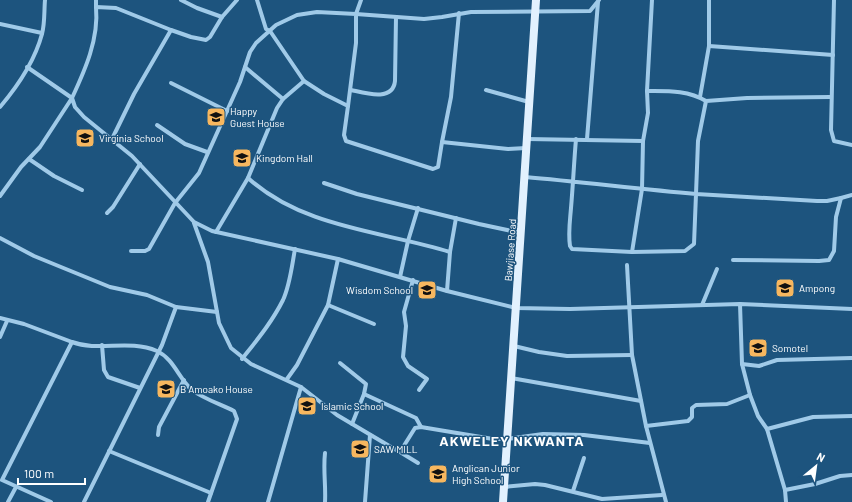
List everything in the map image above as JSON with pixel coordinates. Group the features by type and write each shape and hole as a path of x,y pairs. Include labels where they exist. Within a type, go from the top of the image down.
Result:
{"main road":[{"name":"Bawjiase Road","path":"503,502 536,0"}],"street":[{"path":"0,107 27,67 42,33 46,0"},
{"path":"0,196 40,147 72,98 91,53 97,14 96,0"},
{"path":"181,0 197,8 222,17"},
{"path":"96,7 116,8 171,30 191,37 206,40 213,33 222,17 237,0"},
{"path":"257,0 266,29 270,31 304,81 324,94 348,106"},
{"path":"361,0 356,14 356,43 344,135 346,141 433,169 438,167 451,97 459,13"},
{"path":"131,251 145,251 149,249 175,203 199,173 207,152 227,112 253,47 276,25 297,15 317,12 396,17 442,17 459,13 590,11 598,0"},
{"path":"587,139 598,0"},
{"path":"632,252 642,189 643,141 648,113 647,91 652,0"},
{"path":"700,97 709,46 709,0"},
{"path":"834,0 833,55 830,97 831,130 834,141 852,145"},
{"path":"351,90 376,95 389,93 392,90 395,80 396,17"},
{"path":"0,24 42,33"},
{"path":"112,139 137,89 171,30"},
{"path":"709,46 833,55"},
{"path":"27,67 72,98 75,107 84,117 140,164 194,222 203,228 216,232 338,259 448,291 516,308 570,309 630,306 740,304 852,309"},
{"path":"245,67 283,99"},
{"path":"216,232 248,178 277,108 283,99 304,81"},
{"path":"171,83 227,112"},
{"path":"486,90 529,102"},
{"path":"647,91 676,92 700,97 706,101 747,98 830,97"},
{"path":"576,139 570,246 572,249 632,252 685,251 694,244 698,142 706,101"},
{"path":"157,125 185,144 207,152"},
{"path":"442,142 508,149 526,143 576,139 643,141"},
{"path":"29,159 54,176 82,190"},
{"path":"107,213 113,208 140,164"},
{"path":"524,177 696,194 817,201 827,201 852,195"},
{"path":"248,178 278,200 302,212 369,233 450,252"},
{"path":"324,184 357,194 521,233"},
{"path":"733,260 829,260 834,251 836,218 841,198"},
{"path":"400,277 408,241 418,208"},
{"path":"448,291 450,252 456,218"},
{"path":"194,222 208,262 217,312 223,334 228,345 242,359 287,379 301,387 326,407 352,424 418,463"},
{"path":"0,238 34,256 78,272 110,287 147,295 176,307 217,312"},
{"path":"242,359 266,329 283,299 292,270 295,249"},
{"path":"287,379 297,365 328,305 338,259"},
{"path":"628,265 632,356 662,495 666,502"},
{"path":"702,305 717,269"},
{"path":"413,280 404,312 406,326 403,357 408,366 427,379 419,390"},
{"path":"740,304 742,364 750,395 758,416 766,429 785,490 786,502"},
{"path":"328,305 374,324"},
{"path":"84,502 158,352 176,307"},
{"path":"0,318 7,321 24,324 87,347 102,345 134,346 158,352 166,358 196,392 234,411 237,419 208,502"},
{"path":"0,337 7,321"},
{"path":"51,502 1,479 72,342"},
{"path":"102,345 104,370 108,376 140,388"},
{"path":"514,346 539,352 567,356 632,356"},
{"path":"742,364 759,366 782,360 852,358"},
{"path":"340,363 366,384 364,394 352,424"},
{"path":"510,378 641,401"},
{"path":"158,435 159,427 184,380"},
{"path":"268,502 301,387"},
{"path":"364,394 416,418 421,427"},
{"path":"646,426 688,421 692,417 692,408 696,405 727,404 750,395"},
{"path":"766,429 813,417 852,416"},
{"path":"400,452 416,428 421,427 493,439 507,439 543,434 584,434 650,443"},
{"path":"365,502 370,435"},
{"path":"109,451 211,493"},
{"path":"325,453 323,466 326,478 325,502"},
{"path":"573,491 584,458"},
{"path":"785,490 815,484 840,476 852,475"},
{"path":"504,487 535,484 573,491 591,497 619,500 662,495"},
{"path":"8,502 16,487"}],"place":[{"name":"Happy Guest House","path":"216,117"},
{"name":"Virginia School","path":"85,138"},
{"name":"Kingdom Hall","path":"242,158"},
{"name":"Ampong","path":"785,288"},
{"name":"Wisdom School","path":"427,290"},
{"name":"Somotel","path":"758,348"},
{"name":"B Amoako House","path":"166,389"},
{"name":"Islamic School","path":"307,406"},
{"name":"SAW MILL","path":"360,449"},
{"name":"Anglican Junior High School","path":"438,474"}],"district":[{"name":"AKWELEY NKWANTA","path":"512,440"}]}
